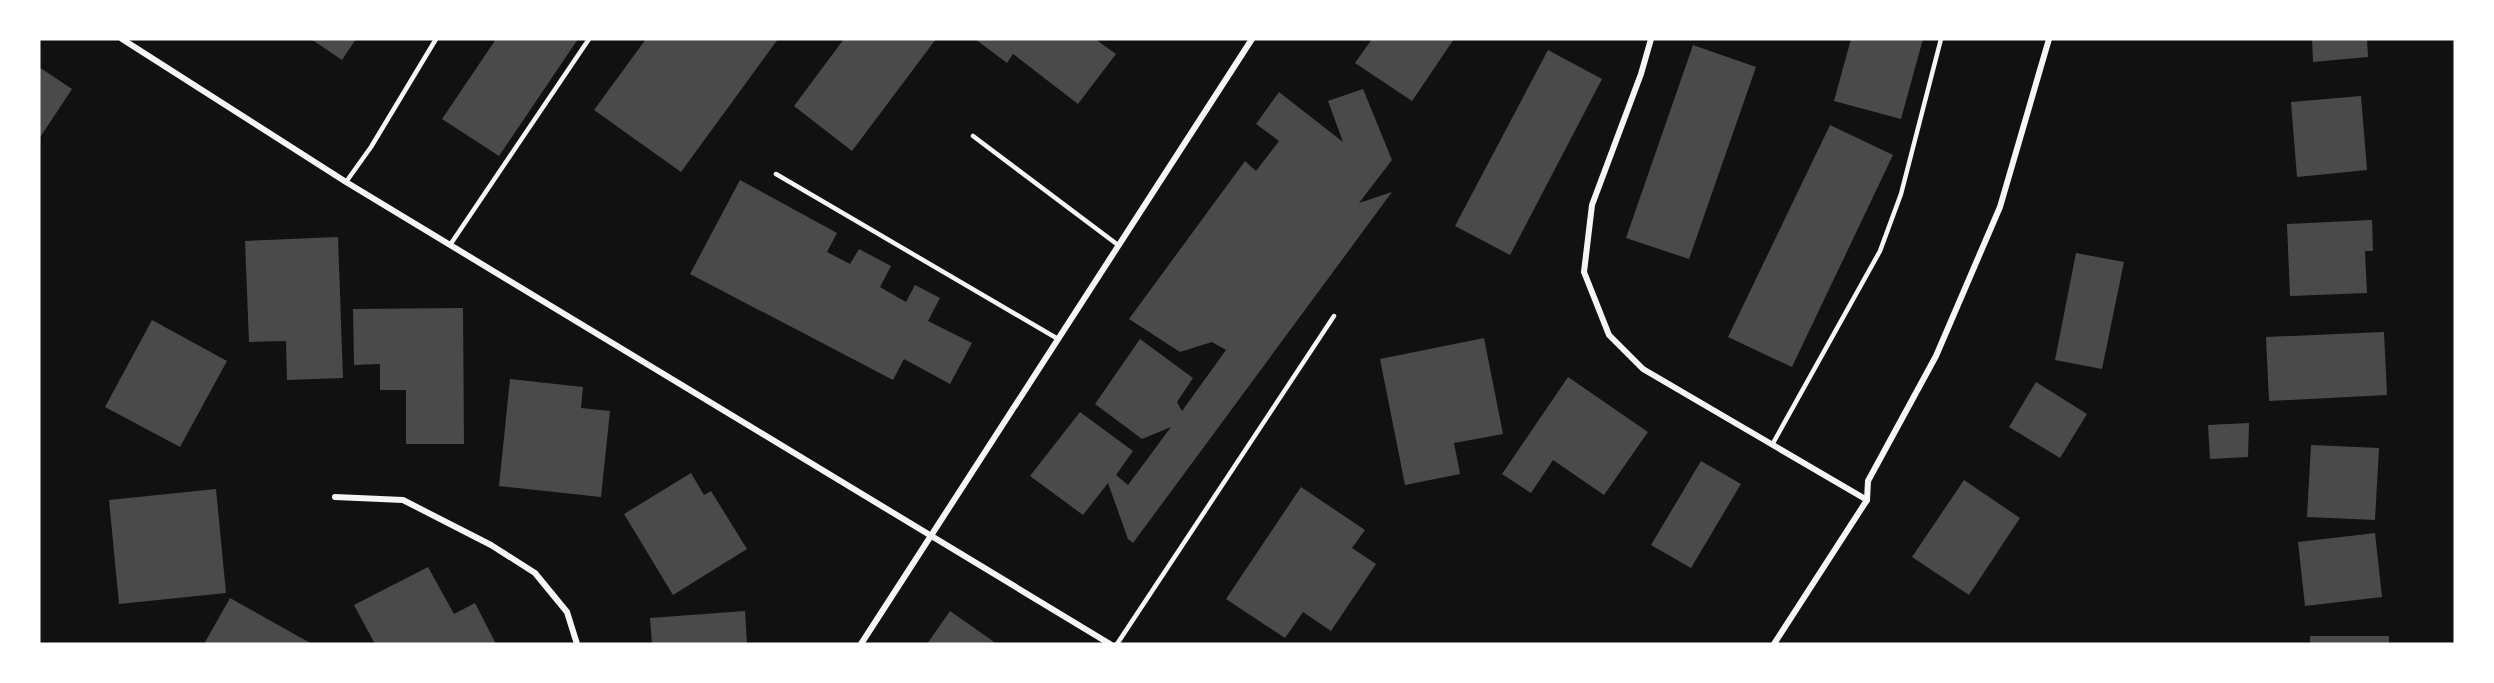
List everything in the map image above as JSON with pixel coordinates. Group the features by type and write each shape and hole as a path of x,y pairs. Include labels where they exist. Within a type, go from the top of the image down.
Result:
{"street":[{"path":"122,39 346,182 1110,644"},
{"path":"861,644 1252,39"},
{"path":"1651,39 1641,74 1592,205 1584,272 1609,334 1643,369 1867,500"},
{"path":"1774,644 1867,500 1868,482 1936,356 2000,207 2049,39"},
{"path":"335,497 403,500 491,545 535,573 567,612 577,644"}],"lane":[{"path":"346,182 371,147 436,39"},
{"path":"450,245 589,39"},
{"path":"1772,445 1880,251 1901,194 1941,39"},
{"path":"973,136 1118,245"},
{"path":"776,174 1058,339"},
{"path":"1116,644 1334,316"}],"building":[{"path":"311,39 356,39 342,60"},
{"path":"496,39 578,39 499,156 442,119"},
{"path":"646,39 778,39 681,172 594,110"},
{"path":"844,39 936,39 852,151 794,106"},
{"path":"975,39 1095,39 1116,54 1078,104 1013,54 1007,63"},
{"path":"1372,39 1454,39 1412,101 1355,63"},
{"path":"1851,39 1923,39 1901,119 1834,101"},
{"path":"2312,39 2367,39 2368,57 2313,62"},
{"path":"1693,45 1756,67 1689,259 1626,238"},
{"path":"1548,50 1602,79 1510,255 1455,226"},
{"path":"39,67 72,89 39,139"},
{"path":"1363,89 1392,160 1359,203 1392,192 1133,543 1128,539 1108,483 1083,515 1030,476 1080,412 1133,451 1116,475 1128,485 1171,427 1142,439 1095,404 1140,339 1193,378 1177,402 1182,411 1226,350 1212,342 1180,352 1129,319 1245,161 1256,171 1279,141 1256,124 1279,92 1343,142 1328,101"},
{"path":"2361,96 2367,170 2297,177 2291,102"},
{"path":"1830,125 1893,155 1792,367 1728,337"},
{"path":"740,180 837,233 827,252 850,264 859,249 891,266 880,287 906,302 915,285 940,298 928,321 972,343 950,384 904,359 893,380 690,274"},
{"path":"2372,220 2373,251 2365,251 2367,293 2290,296 2287,224"},
{"path":"338,237 343,378 287,380 286,341 249,342 245,241"},
{"path":"2076,253 2124,262 2102,369 2055,360"},
{"path":"463,308 464,444 406,444 406,390 380,390 380,364 354,365 353,309"},
{"path":"152,320 227,361 180,447 105,407"},
{"path":"2384,332 2387,395 2269,401 2266,337"},
{"path":"1484,338 1503,434 1454,443 1460,474 1405,485 1380,359"},
{"path":"1568,377 1648,432 1604,495 1553,460 1531,493 1502,474"},
{"path":"510,379 583,387 581,408 610,411 601,497 499,486"},
{"path":"2036,382 2087,414 2060,458 2009,427"},
{"path":"2249,423 2248,457 2210,459 2208,425"},
{"path":"2311,445 2379,448 2375,520 2307,517"},
{"path":"1701,461 1741,484 1691,568 1651,545"},
{"path":"691,473 704,495 711,491 747,549 673,595 624,514"},
{"path":"1964,480 2020,518 1969,595 1912,557"},
{"path":"1301,487 1365,530 1352,548 1376,564 1331,631 1303,612 1285,638 1226,599"},
{"path":"216,489 226,593 119,604 109,500"},
{"path":"2375,533 2382,597 2305,606 2298,542"},
{"path":"428,567 454,614 475,603 496,644 375,644 354,605"},
{"path":"230,598 312,644 204,644"},
{"path":"745,611 747,644 652,644 650,618"},
{"path":"950,611 997,644 927,644"},
{"path":"2310,636 2389,636 2389,644 2310,644"}]}
